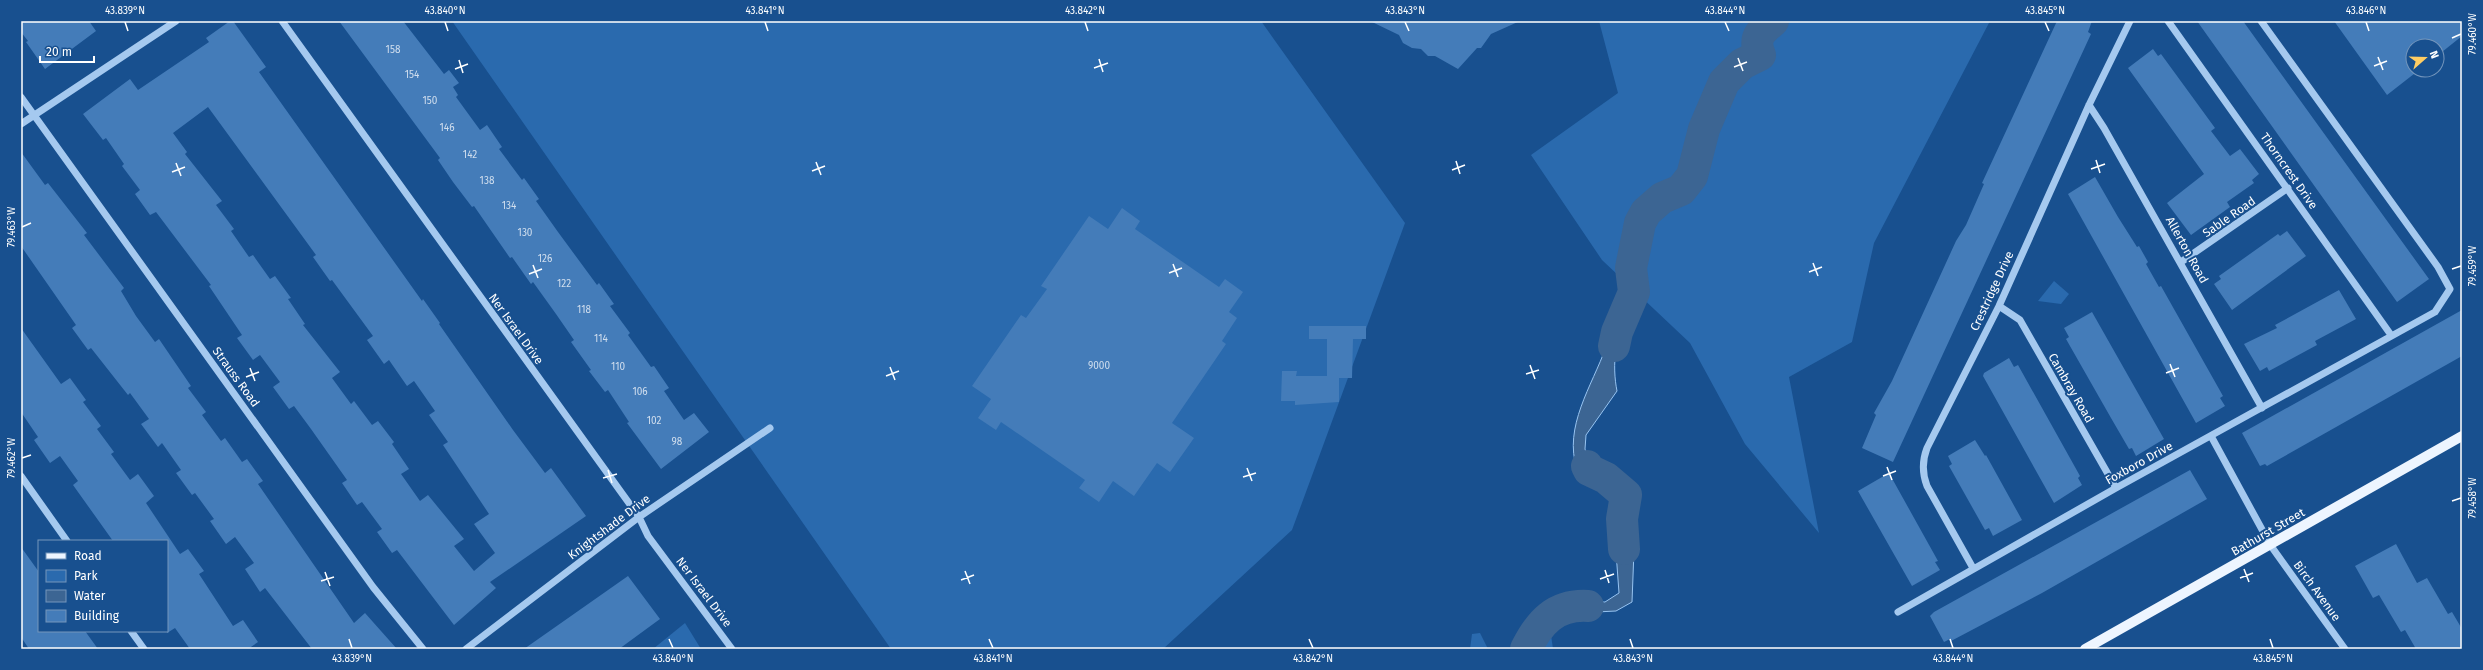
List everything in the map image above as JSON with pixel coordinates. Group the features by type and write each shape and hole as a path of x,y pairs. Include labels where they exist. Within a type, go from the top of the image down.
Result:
{"main road":[{"name":"Bathurst Street","path":"2085,649 2271,546 2462,436"}],"street":[{"path":"21,124 176,21"},
{"name":"Ner Israel Drive","path":"282,21 638,517 648,536 732,649"},
{"name":"Crestridge Drive","path":"1973,568 1927,486 1923,463 1927,448 1999,306 2089,105 2130,21"},
{"name":"Thorncrest Drive","path":"2168,21 2391,335"},
{"name":"Foxboro Drive","path":"1898,612 2116,488 2435,312 2450,289 2438,266 2261,21"},
{"name":"Strauss Road","path":"21,97 373,587 423,649"},
{"name":"Allerton Road","path":"2089,105 2104,128 2181,262 2262,408"},
{"name":"Sable Road","path":"2181,262 2288,188"},
{"name":"Cambray Road","path":"1999,306 2020,320 2116,488"},
{"name":"Knightshade Drive","path":"466,649 638,517 770,428"},
{"name":"Birch Avenue","path":"2211,436 2271,546 2345,649"},
{"path":"21,476 67,540"},
{"path":"132,632 144,649"}],"green space":[{"path":"452,21 1261,21 1405,223 1292,530 1163,649 891,649"},
{"path":"1599,21 1990,21 1874,243 1852,342 1789,377 1819,533 1745,444 1690,343 1602,260 1531,155 1618,93"},
{"path":"2054,281 2069,294 2061,304 2038,301"},
{"path":"1541,613 1549,621 1553,649 1522,649"},
{"path":"685,623 701,649 653,649"},
{"path":"1480,633 1488,649 1470,649 1472,634"}],"water":[{"path":"1626,304 1633,314 1627,321 1618,340 1615,360 1615,381 1617,391 1586,435 1585,449 1589,464 1601,471 1615,475 1626,505 1633,513 1626,524 1628,541 1634,550 1632,602 1616,611 1596,612 1588,609 1549,621 1541,613 1557,604 1584,601 1605,602 1619,593 1612,497 1593,479 1577,469 1574,453 1574,438 1576,422 1581,407 1606,347 1613,321 1619,306"}],"building":[{"path":"21,21 89,21 96,31 45,69 26,42 28,41 21,32"},
{"path":"230,21 233,21 266,67 259,72 422,301 423,299 513,430 545,473 551,468 586,516 490,582 496,588 454,625 397,550 392,553 377,532 382,529 362,502 357,505 342,483 347,480 311,429 294,406 289,409 273,387 280,382 260,355 253,360 237,338 242,335 209,286 211,285 156,212 150,215 135,194 140,190 122,166 124,164 106,138 103,140 83,114 130,79 138,90 209,42 206,38","holes":["208,107 316,255 313,257 330,281 332,280 373,336 367,340 384,364 389,360 407,386 414,381 435,411 429,415 448,442 443,445 489,514 474,524 495,553 474,571 454,546 464,539 428,495 420,501 401,474 409,469 392,444 394,442 378,421 372,425 354,401 351,404 332,378 340,372 303,325 305,324 288,299 291,298 275,276 270,279 253,255 249,257 231,231 234,229 216,205 222,201 185,154 187,152 173,133"]},
{"path":"339,21 403,21 444,74 449,70 459,83 453,87 458,95 456,97 480,130 487,125 502,147 499,149 522,180 524,178 539,199 536,201 558,232 597,285 599,283 614,304 610,306 630,333 628,335 651,367 654,366 669,388 664,391 684,420 694,413 709,432 661,469 627,423 629,422 608,390 605,392 589,371 591,370 571,342 574,340 533,282 531,284 512,257 510,258 474,206 472,207 453,182 438,160 440,158"},
{"path":"1370,21 1520,21 1491,34 1481,48 1477,48 1458,69 1435,56 1428,56 1421,49 1412,48 1403,43 1399,35"},
{"path":"2057,21 2092,21 2088,32 2091,34 1893,462 1862,448 1876,415 1874,413 1892,381 1956,241 1966,225 1984,184 1982,183"},
{"path":"2197,21 2243,21 2429,279 2397,302"},
{"path":"2334,21 2462,21 2462,36 2445,50 2445,38 2405,38 2405,78 2409,78 2387,95"},
{"path":"2153,49 2158,56 2161,54 2215,128 2211,131 2230,156 2240,149 2259,174 2252,180 2254,183 2227,202 2230,207 2191,235 2167,203 2204,174 2128,68"},
{"path":"21,152 45,185 48,183 87,233 84,235 124,288 121,291 136,316 155,342 159,339 191,386 188,388 206,412 202,415 221,441 225,438 242,462 247,459 263,481 258,484 354,623 365,613 397,649 312,649 265,588 260,592 245,569 254,563 235,537 226,544 210,521 214,519 195,493 192,495 176,473 181,470 162,443 158,447 141,424 149,419 130,393 128,395 91,348 88,350 72,328 76,325 21,246"},
{"path":"2095,177 2137,247 2139,246 2148,262 2146,264 2159,287 2161,286 2223,396 2220,398 2225,406 2196,423 2068,194"},
{"path":"1122,208 1140,221 1135,229 1219,287 1225,279 1243,292 1229,312 1237,318 1222,341 1226,344 1172,423 1194,438 1170,472 1157,463 1134,496 1113,481 1099,502 1079,488 1085,480 1001,422 996,430 978,418 991,399 972,386 1021,315 1026,318 1047,289 1041,286 1089,216 1108,229"},
{"path":"2287,231 2306,256 2232,310 2214,284 2221,279 2219,276 2278,234 2280,236"},
{"path":"2339,290 2356,319 2315,341 2317,345 2269,371 2267,367 2260,371 2244,344 2277,328 2275,325"},
{"path":"2462,310 2462,356 2267,466 2265,464 2260,466 2242,433"},
{"path":"2092,312 2164,439 2136,456 2132,448 2129,449 2066,339 2069,337 2064,328"},
{"path":"1309,326 1366,326 1366,339 1353,339 1352,378 1339,378 1339,402 1295,405 1295,401 1281,401 1282,371 1297,371 1296,376 1327,376 1327,339 1309,339"},
{"path":"21,328 61,384 70,378 86,400 83,402 101,426 97,429 114,452 111,454 130,480 138,474 154,496 146,503 180,554 188,549 204,571 199,574 233,626 243,620 258,642 248,649 190,649 175,628 167,633 168,540 112,540 73,485 78,481 60,456 50,463 34,440 38,437 21,412"},
{"path":"2009,358 2014,367 2018,365 2080,476 2078,478 2082,485 2054,503 1983,376 1984,373"},
{"path":"1975,440 1985,456 1986,455 2022,520 1993,536 1989,528 1985,530 1949,466 1952,464 1948,456"},
{"path":"2190,470 2207,499 2042,593 1951,641 1950,639 1944,642 1930,616 1934,612"},
{"path":"1889,473 1938,561 1935,562 1940,570 1912,586 1858,491"},
{"path":"2396,544 2417,583 2427,578 2448,614 2452,612 2462,629 2462,646 2457,649 2416,649 2405,630 2401,632 2379,595 2373,598 2355,566"},
{"path":"21,547 38,571 38,632 86,632 98,649 29,649 21,637"},
{"path":"628,576 660,619 619,649 524,649"}],"waterway":[{"path":"1614,346 1617,332 1634,292 1631,268 1640,223 1646,212 1662,198 1681,190 1692,176 1704,129 1724,82 1742,64 1760,55 1757,44 1759,36 1761,32 1773,21"},
{"path":"1587,466 1589,470 1606,478 1626,495 1622,519 1624,549"},
{"path":"1526,649 1543,623 1557,612 1576,606 1588,606"}]}
